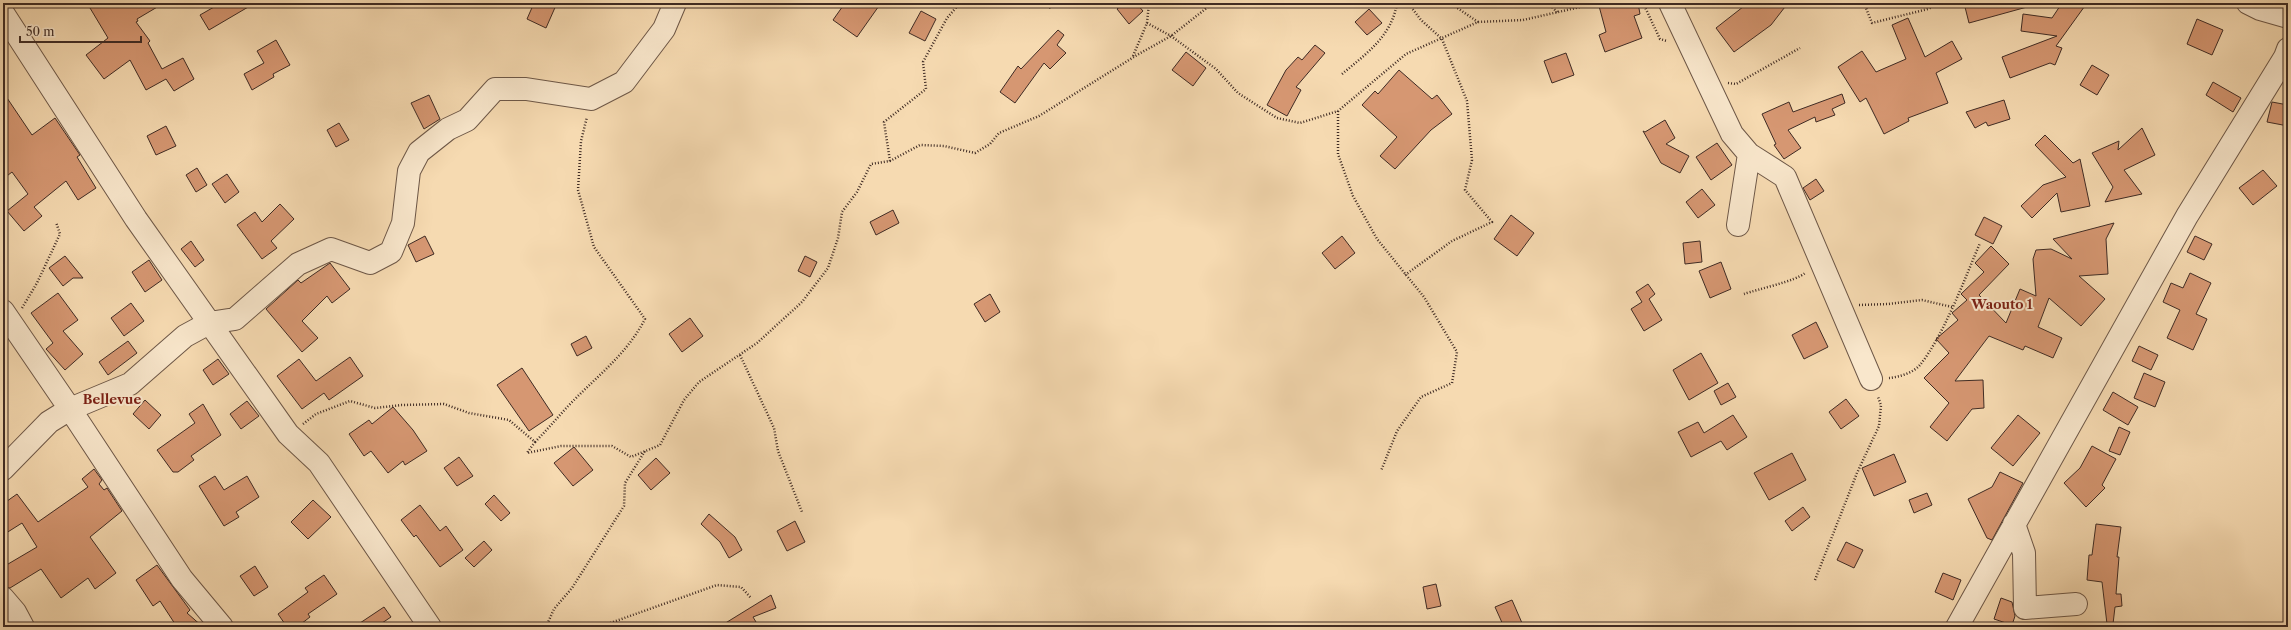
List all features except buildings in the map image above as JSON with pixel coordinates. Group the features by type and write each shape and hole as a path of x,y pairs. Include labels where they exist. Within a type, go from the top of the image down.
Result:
{"street":[{"path":"3,468 49,422 70,409 130,384 185,336 208,323 235,319 298,264 331,249 370,263 391,252 403,223 409,171 420,152 448,129 467,120 495,89 526,89 591,99 624,82 664,28 675,3"},
{"path":"1670,3 1732,134 1749,154 1785,177 1835,298 1871,379"},
{"path":"2248,3 2260,9 2288,17"},
{"path":"3,13 136,219 208,323 288,434 319,463 430,627"},
{"path":"1957,627 2187,216 2285,57 2288,49"},
{"path":"1738,225 1749,154"},
{"path":"8,317 182,579 222,627"},
{"path":"2014,524 2024,553 2025,608 2076,604"},
{"path":"3,598 23,627"}],"path":[{"path":"890,161 884,122 926,89 923,62 947,18 960,3"},
{"path":"1049,8 1054,3"},
{"path":"1133,57 1147,23 1149,3"},
{"path":"591,99 582,141 578,190 594,247 645,319 635,339 535,442 527,453 561,446 612,446 631,456 660,445 684,400 699,382 757,343 802,302 828,268 838,238 842,212 857,192 871,164 890,161 920,145 944,146 975,153 990,144 999,133 1039,116 1133,57 1172,36 1213,3"},
{"path":"1342,74 1378,44 1395,18 1397,3"},
{"path":"1405,275 1452,241 1492,222 1465,190 1472,160 1467,101 1442,38 1421,20 1408,3"},
{"path":"1450,3 1478,22"},
{"path":"1548,3 1558,13"},
{"path":"1147,23 1172,36 1216,69 1238,93 1277,118 1300,123 1338,111 1406,54 1478,22 1523,20 1598,3"},
{"path":"1864,3 1872,23 1928,9 1940,3"},
{"path":"1708,81 1736,84 1800,48"},
{"path":"1338,111 1338,154 1353,196 1377,239 1424,298 1457,352 1452,382 1421,396 1397,430 1381,471"},
{"path":"8,317 37,283 60,234 56,222"},
{"path":"1815,580 1857,473 1879,426 1881,405 1871,379 1899,377 1919,366 1952,307 1980,242"},
{"path":"1744,294 1767,286 1800,278 1819,260"},
{"path":"1835,298 1858,305 1888,304 1922,300 1952,307"},
{"path":"740,355 774,428 778,451 802,512"},
{"path":"288,434 316,414 350,401 375,408 402,405 444,404 469,413 509,420 535,442"},
{"path":"546,627 554,609 572,588 624,506 625,483 645,451"},
{"path":"599,627 717,585 741,587 751,598"}],"district":[{"name":"Waouto 1","path":"2002,304"},
{"name":"Bellevue","path":"112,399"}]}
